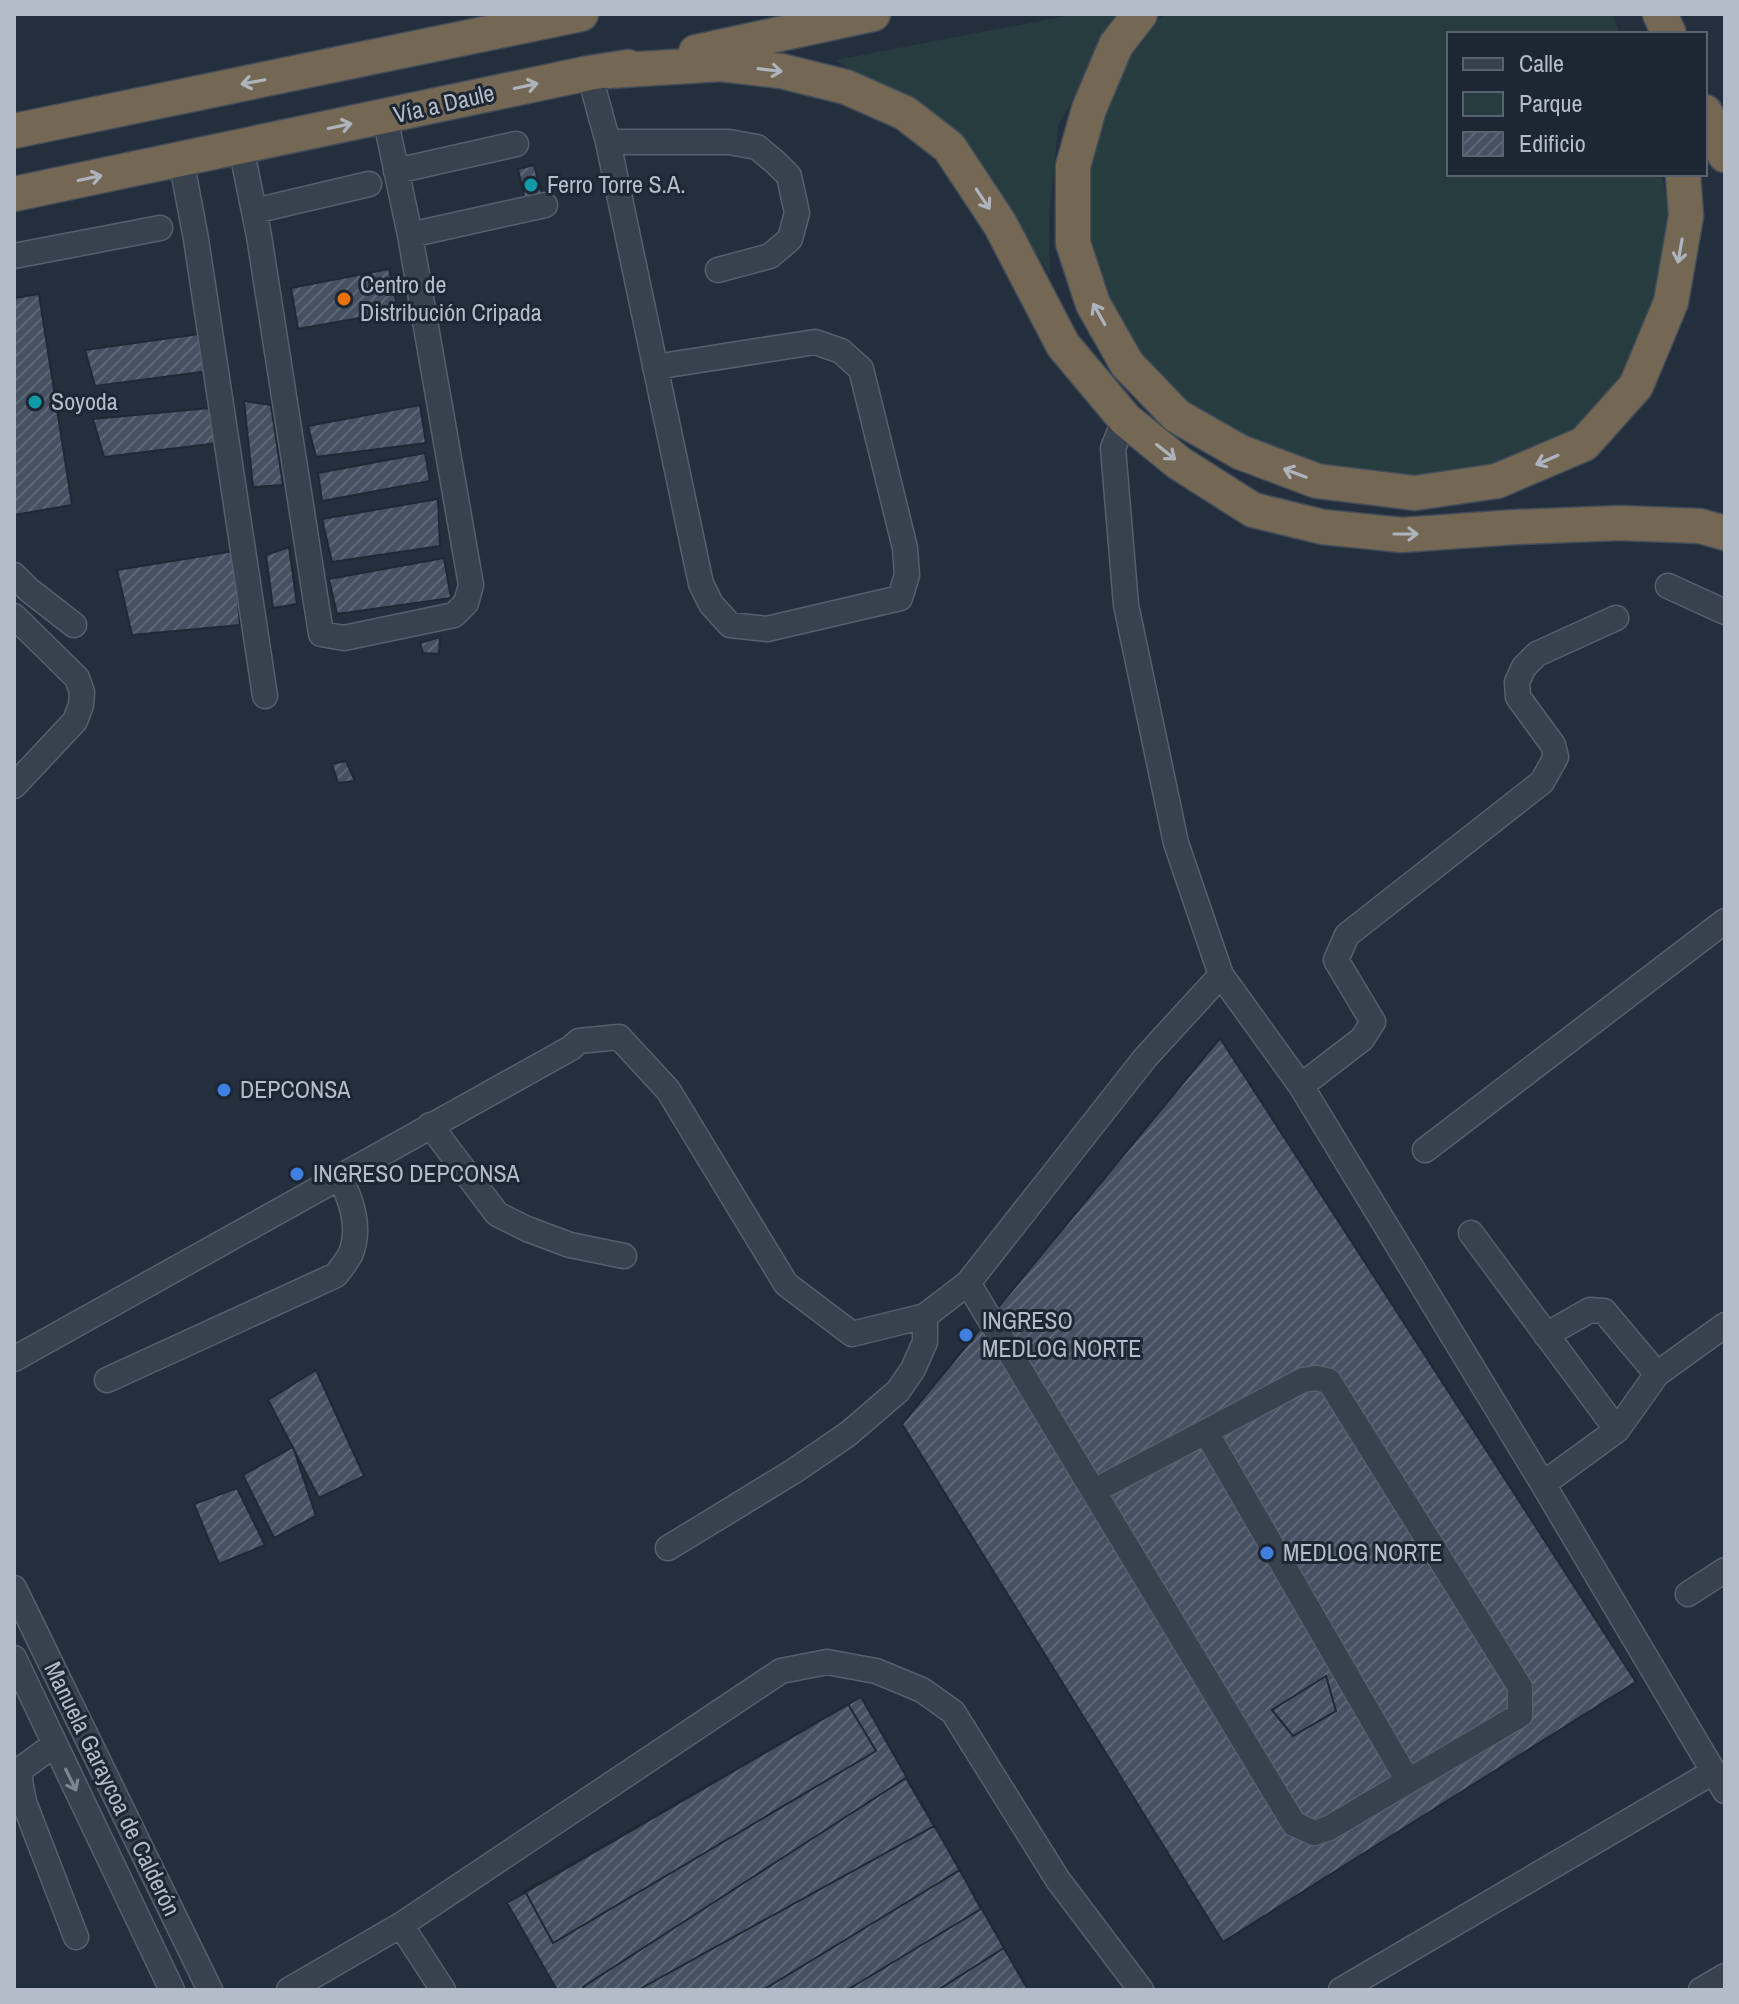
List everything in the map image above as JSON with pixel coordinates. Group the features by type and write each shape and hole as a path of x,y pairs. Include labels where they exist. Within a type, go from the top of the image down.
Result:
{"highway":[{"path":"330,67 481,14"},
{"path":"14,131 581,14"},
{"name":"Vía a Daule","path":"14,194 873,14"},
{"path":"1140,14 1116,45 1089,109 1073,166 1073,243 1093,304 1127,364 1177,416 1240,452 1317,481 1415,493 1497,481 1584,444 1636,386 1671,302 1686,216 1683,176"},
{"path":"599,72 721,64 781,71 846,87 905,113 949,147 1000,224 1063,345 1125,419 1179,463 1253,510 1323,527 1402,535 1620,523 1700,526 1725,533"},
{"path":"1707,116 1725,155"}],"street":[{"path":"599,72 608,142 655,367 701,584 711,604 730,625 767,629 900,598 907,575 905,548 861,369 841,351 815,342 655,367"},
{"path":"241,147 254,211 321,634 344,638 454,615 466,603 471,585 410,235 385,117"},
{"path":"608,142 729,142 757,147 789,176 797,213 790,239 770,256 718,270"},
{"path":"396,171 516,144"},
{"path":"181,159 196,239 265,696"},
{"path":"254,211 369,184"},
{"path":"410,235 545,205"},
{"path":"14,256 160,228"},
{"path":"1125,419 1113,448 1126,605 1176,843 1221,975 1301,1086 1719,1781 1341,1990"},
{"path":"14,575 74,625"},
{"path":"1668,586 1725,612"},
{"path":"14,616 77,678 82,692 75,721 14,786"},
{"path":"1301,1086 1362,1039 1373,1022 1336,960 1347,935 1542,782 1551,767 1556,757 1553,745 1518,697 1517,682 1524,667 1537,654 1616,618"},
{"path":"1425,1150 1725,921"},
{"path":"14,1359 579,1041 619,1037 668,1090 786,1284 852,1334 925,1316 968,1283 1145,1058 1221,975"},
{"path":"430,1125 497,1214 570,1245 624,1256"},
{"path":"107,1380 336,1275 351,1254 356,1229 351,1201 340,1177"},
{"path":"1471,1233 1617,1430"},
{"path":"968,1283 1294,1824 1314,1833 1329,1828 1520,1715 1520,1687 1329,1381 1316,1378 1303,1380 1094,1491"},
{"path":"1546,1335 1590,1310 1604,1311 1657,1374"},
{"path":"668,1548 848,1434 898,1391 913,1369 925,1342 925,1316"},
{"path":"1543,1484 1617,1430 1657,1374 1725,1325"},
{"path":"1206,1432 1408,1781"},
{"path":"1688,1594 1725,1570"},
{"name":"Manuela Garaycoa de Calderón","path":"14,1588 210,1990"},
{"name":"Manuela Garaycoa de Calderón","path":"14,1660 172,1990"},
{"path":"289,1990 401,1925 781,1671 827,1662 876,1671 922,1690 953,1712 1058,1880 1141,1990"},
{"path":"54,1745 21,1769 20,1781 24,1802 76,1937"},
{"path":"401,1925 443,1990"},
{"path":"1701,1990 1725,1976"}],"green space":[{"path":"1077,14 1119,14 1058,126 1049,220 1050,275 970,150 904,100 835,60"},
{"path":"1167,14 1612,14 1619,32 1447,32 1447,176 1661,176 1672,224 1663,290 1636,359 1586,424 1522,459 1433,481 1322,470 1264,447 1203,414 1156,375 1119,327 1093,264 1087,199 1098,131 1112,79 1154,22"}],"building":[{"name":"Ferro Torre S.A.","path":"534,165 544,201 526,205 518,169"},
{"name":"Centro de Distribución Cripada","path":"389,269 398,311 298,329 291,288"},
{"name":"Soyoda","path":"39,294 72,505 14,515 14,298"},
{"path":"199,334 209,371 95,386 85,350"},
{"path":"244,401 271,405 283,485 253,487"},
{"path":"420,405 426,443 316,457 308,426"},
{"path":"210,408 218,443 104,457 93,419"},
{"path":"425,453 430,481 322,501 318,473"},
{"path":"438,499 440,546 332,562 322,519"},
{"path":"289,547 297,604 273,608 266,555"},
{"path":"234,551 240,625 132,635 117,570"},
{"path":"444,558 451,598 337,614 329,579"},
{"path":"440,637 439,654 423,653 420,643"},
{"path":"346,761 355,781 338,783 332,764"},
{"name":"MEDLOG NORTE","path":"1220,1038 1636,1682 1223,1942 902,1424"},
{"path":"316,1370 364,1476 319,1498 268,1400"},
{"path":"293,1447 316,1516 274,1538 243,1475"},
{"path":"237,1488 265,1545 219,1564 194,1504"},
{"path":"1326,1676 1336,1711 1293,1736 1272,1710"},
{"path":"861,1697 1028,1990 557,1990 507,1903"},
{"path":"848,1704 876,1751 553,1943 525,1891"},
{"path":"906,1778 934,1826 638,1990 586,1990 583,1987"},
{"path":"960,1870 981,1909 847,1990 763,1990"},
{"path":"1004,1948 1027,1988 1024,1990 938,1990"}],"place":[{"name":"Ferro Torre S.A.","path":"531,185"},
{"name":"Centro de Distribución Cripada","path":"344,299"},
{"name":"Soyoda","path":"35,402"},
{"name":"DEPCONSA","path":"224,1090"},
{"name":"INGRESO DEPCONSA","path":"297,1174"},
{"name":"INGRESO MEDLOG NORTE","path":"966,1335"},
{"name":"MEDLOG NORTE","path":"1267,1553"}]}
